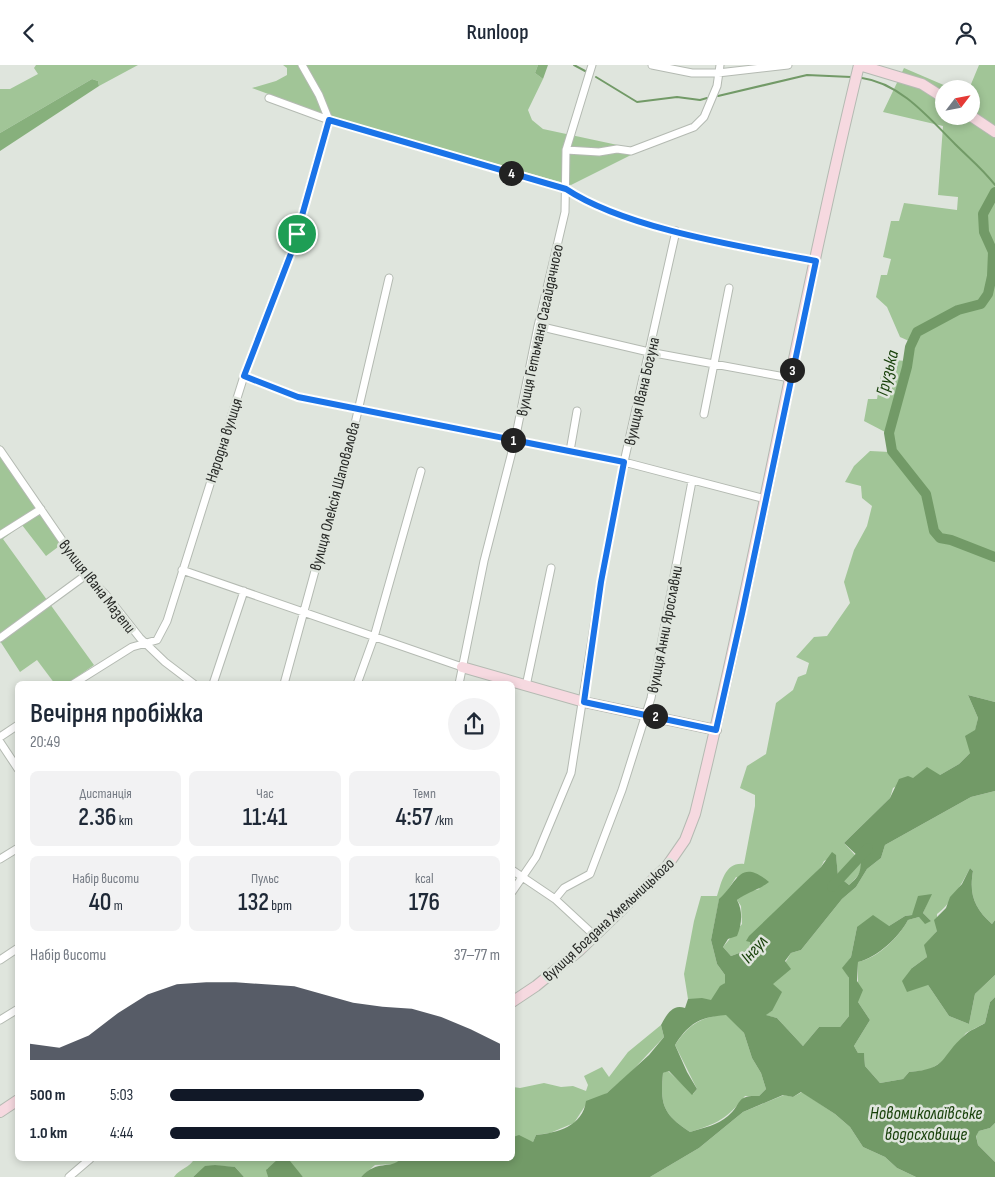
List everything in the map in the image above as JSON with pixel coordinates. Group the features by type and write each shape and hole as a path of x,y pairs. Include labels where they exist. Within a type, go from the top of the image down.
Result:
{"street":[{"path":"302,65 320,95 329,120"},
{"name":"вулиця Гетьмана Сагайдачного","path":"460,681 484,561 515,440 538,326 566,212 566,150 592,65"},
{"path":"652,65 692,73 718,73 788,65"},
{"path":"566,150 598,152 618,149 631,151 694,127 704,117 718,86 720,65"},
{"path":"859,65 922,84 935,92"},
{"name":"вулиця Богдана Хмельницького","path":"515,1000 536,986 595,936 676,857 695,814 742,614 790,378 859,65"},
{"path":"269,98 329,120 566,189 577,196 619,214 676,231 816,261"},
{"name":"Народна вулиця","path":"78,681 132,647 157,640 167,621 244,376 292,251 329,120"},
{"path":"980,122 995,132"},
{"name":"вулиця Івана Богуна","path":"515,888 536,857 571,773 584,702 601,582 624,462 676,231"},
{"name":"вулиця Олексія Шаповалова","path":"285,681 353,432 357,408 389,278"},
{"path":"704,413 712,362 717,355 729,288"},
{"path":"538,326 649,352 712,362 790,378"},
{"path":"244,376 298,397 624,462 765,499"},
{"path":"570,451 577,411"},
{"name":"вулиця Івана Мазепи","path":"0,450 86,575 106,595 145,643 190,681"},
{"path":"358,681 374,637 421,471"},
{"name":"вулиця Анни Ярославни","path":"555,899 564,888 590,874 622,790 651,698 692,481"},
{"path":"0,535 41,509"},
{"path":"526,686 551,568"},
{"path":"182,570 462,667 509,681"},
{"path":"0,638 86,575"},
{"path":"214,681 244,591"},
{"path":"515,683 584,702 716,730"},
{"path":"0,737 15,727"},
{"path":"0,742 15,764"},
{"path":"0,859 15,850"},
{"path":"515,872 555,899 595,936"},
{"path":"0,960 15,950"},
{"path":"0,1020 15,1011"},
{"path":"0,1112 15,1102"},
{"path":"69,1177 88,1161"}],"shaded area":[{"path":"36,65 138,65 99,86 98,81 92,79 0,133 0,89 10,89 38,74 34,68"},
{"path":"283,65 538,65 535,73 543,79 528,110 532,120 543,129 641,150 571,185 334,118 252,88 276,81 287,75 287,68"},
{"path":"538,65 548,65 543,79 535,73"},
{"path":"979,65 995,65 995,702 968,695 978,718 970,753 959,764 940,775 913,778 893,788 890,798 844,843 858,859 861,868 860,873 849,885 838,876 836,856 824,861 821,867 750,942 750,949 731,956 723,947 742,924 741,906 737,900 747,892 760,889 736,877 719,900 711,940 717,964 725,975 725,983 711,1001 691,1000 688,999 684,974 694,921 701,896 717,896 728,869 738,864 744,864 755,806 755,795 740,788 747,766 766,754 776,703 793,690 798,677 806,674 809,663 796,657 814,637 827,636 850,603 844,582 854,550 867,526 872,506 862,498 861,486 845,482 854,466 870,451 890,452 887,433 864,421 868,399 877,399 881,375 894,360 906,361 909,341 900,337 887,307 876,297 881,275 887,275 891,259 883,257 891,221 899,221 904,203 957,210 958,197 938,195 943,126 939,125 980,125 980,80 973,80"},
{"path":"904,68 935,81 935,124 883,112"},
{"path":"92,79 98,81 99,86 0,151 0,133"},
{"path":"0,445 66,541 46,556 22,525 3,539 94,665 71,681 53,681 37,660 20,672 0,641"},
{"path":"995,791 995,920 992,924 981,912 974,900 972,887 973,871 970,868 951,900 937,914 937,931 925,945 927,957 912,968 928,985 949,1016 969,1024 975,994 995,975 995,997 990,1002 985,1023 966,1033 946,1059 929,1070 909,1072 903,1079 880,1083 865,1066 864,1054 858,1053 854,1046 870,1020 858,1002 858,962 866,960 887,946 908,920 919,917 931,921 923,913 931,894 912,915 905,916 889,926 857,927 851,957 843,968 849,978 849,1016 840,1027 819,1027 803,1046 777,1018 765,1015 772,1011 772,984 791,953 801,950 842,899 856,887 867,869 881,858 885,845 971,797"},
{"path":"726,1014 744,1033 752,1058 761,1073 766,1089 759,1096 745,1096 733,1110 721,1119 690,1132 674,1120 665,1108 662,1093 663,1073 668,1071 693,1094 697,1089 675,1045 686,1031 696,1023 709,1017"},
{"path":"661,1025 664,1037 629,1074 607,1093 585,1106 574,1123 550,1133 536,1135 533,1142 515,1139 515,1087 544,1083 561,1087 573,1086 586,1091 588,1085 584,1076 602,1067 609,1077 628,1052"},
{"path":"802,1092 835,1114 850,1127 863,1147 885,1157 897,1168 916,1177 650,1177 699,1148 743,1112 784,1095 793,1097"},
{"path":"995,1123 995,1162 978,1145 976,1135 979,1131 990,1128"},
{"path":"192,1161 279,1161 267,1169 268,1177 244,1177 235,1167 212,1166 193,1177 174,1177"},
{"path":"287,1161 399,1161 396,1164 375,1165 361,1177 303,1177"}],"water":[{"name":"Новомиколаївське водосховище","path":"968,695 995,702 995,791 971,797 885,845 881,858 867,869 856,887 842,899 801,950 791,953 785,961 791,969 773,984 782,992 772,1011 766,1015 777,1018 803,1046 819,1027 840,1027 849,1016 849,978 842,968 851,957 857,927 873,915 889,926 905,916 912,915 918,896 932,894 923,913 931,921 925,924 919,917 908,920 887,946 873,956 858,962 857,981 863,990 858,1002 870,1020 854,1046 858,1053 864,1053 865,1066 880,1083 903,1079 909,1072 937,1065 965,1035 985,1023 990,1002 995,997 995,1123 990,1128 979,1131 976,1136 978,1145 995,1162 995,1177 916,1177 897,1168 885,1157 863,1147 850,1127 835,1114 801,1092 793,1097 783,1095 743,1112 699,1148 650,1177 361,1177 373,1168 398,1161 515,1161 515,1136 519,1135 533,1142 536,1135 568,1127 580,1117 586,1101 607,1093 649,1055 664,1037 661,1025 670,1011 676,1007 685,1008 688,999 702,998 711,1000 720,986 725,983 725,975 717,964 711,940 719,899 735,880 745,872 751,872 769,882 737,900 741,913 739,931 737,936 728,939 723,947 731,956 750,949 750,942 746,941 749,936 821,867 832,852 836,855 838,876 849,885 860,870 860,858 844,843 890,798 899,779 908,776 913,778 927,767 940,775 959,764 970,753 965,736 975,730 978,718","holes":["726,1015 744,1033 752,1058 761,1073 766,1089 759,1096 743,1098 733,1111 720,1122 690,1132 674,1120 665,1108 662,1093 663,1073 669,1071 692,1095 697,1089 675,1045 690,1026 709,1017"]},
{"path":"970,868 973,871 972,887 974,900 981,912 992,924 995,920 995,975 975,994 969,1024 949,1016 928,985 907,992 902,981 912,968 927,957 924,945 937,931 934,920 946,908 950,897 962,884"},
{"path":"276,1161 290,1161 303,1177 268,1177 266,1170"},
{"path":"205,1166 235,1167 244,1177 193,1177"}],"waterway":[{"path":"574,65 587,72"},
{"path":"718,96 807,75 851,77"},
{"path":"596,77 637,102 677,97 700,100 707,98"},
{"path":"862,78 876,81 889,87 913,103 995,185"},
{"name":"Грузька","path":"995,192 983,214 984,232 993,252 992,276 988,294 981,304 958,310 917,332 910,347 907,367 889,433 892,451 926,494 934,531 940,538 951,540 995,557"},
{"name":"Інгул","path":"832,887 868,848"}],"route":[{"path":"329,120 566,189 577,196 619,214 676,231 816,261 716,730 584,702 601,582 624,462 298,397 244,376 297,234 329,120"}]}
